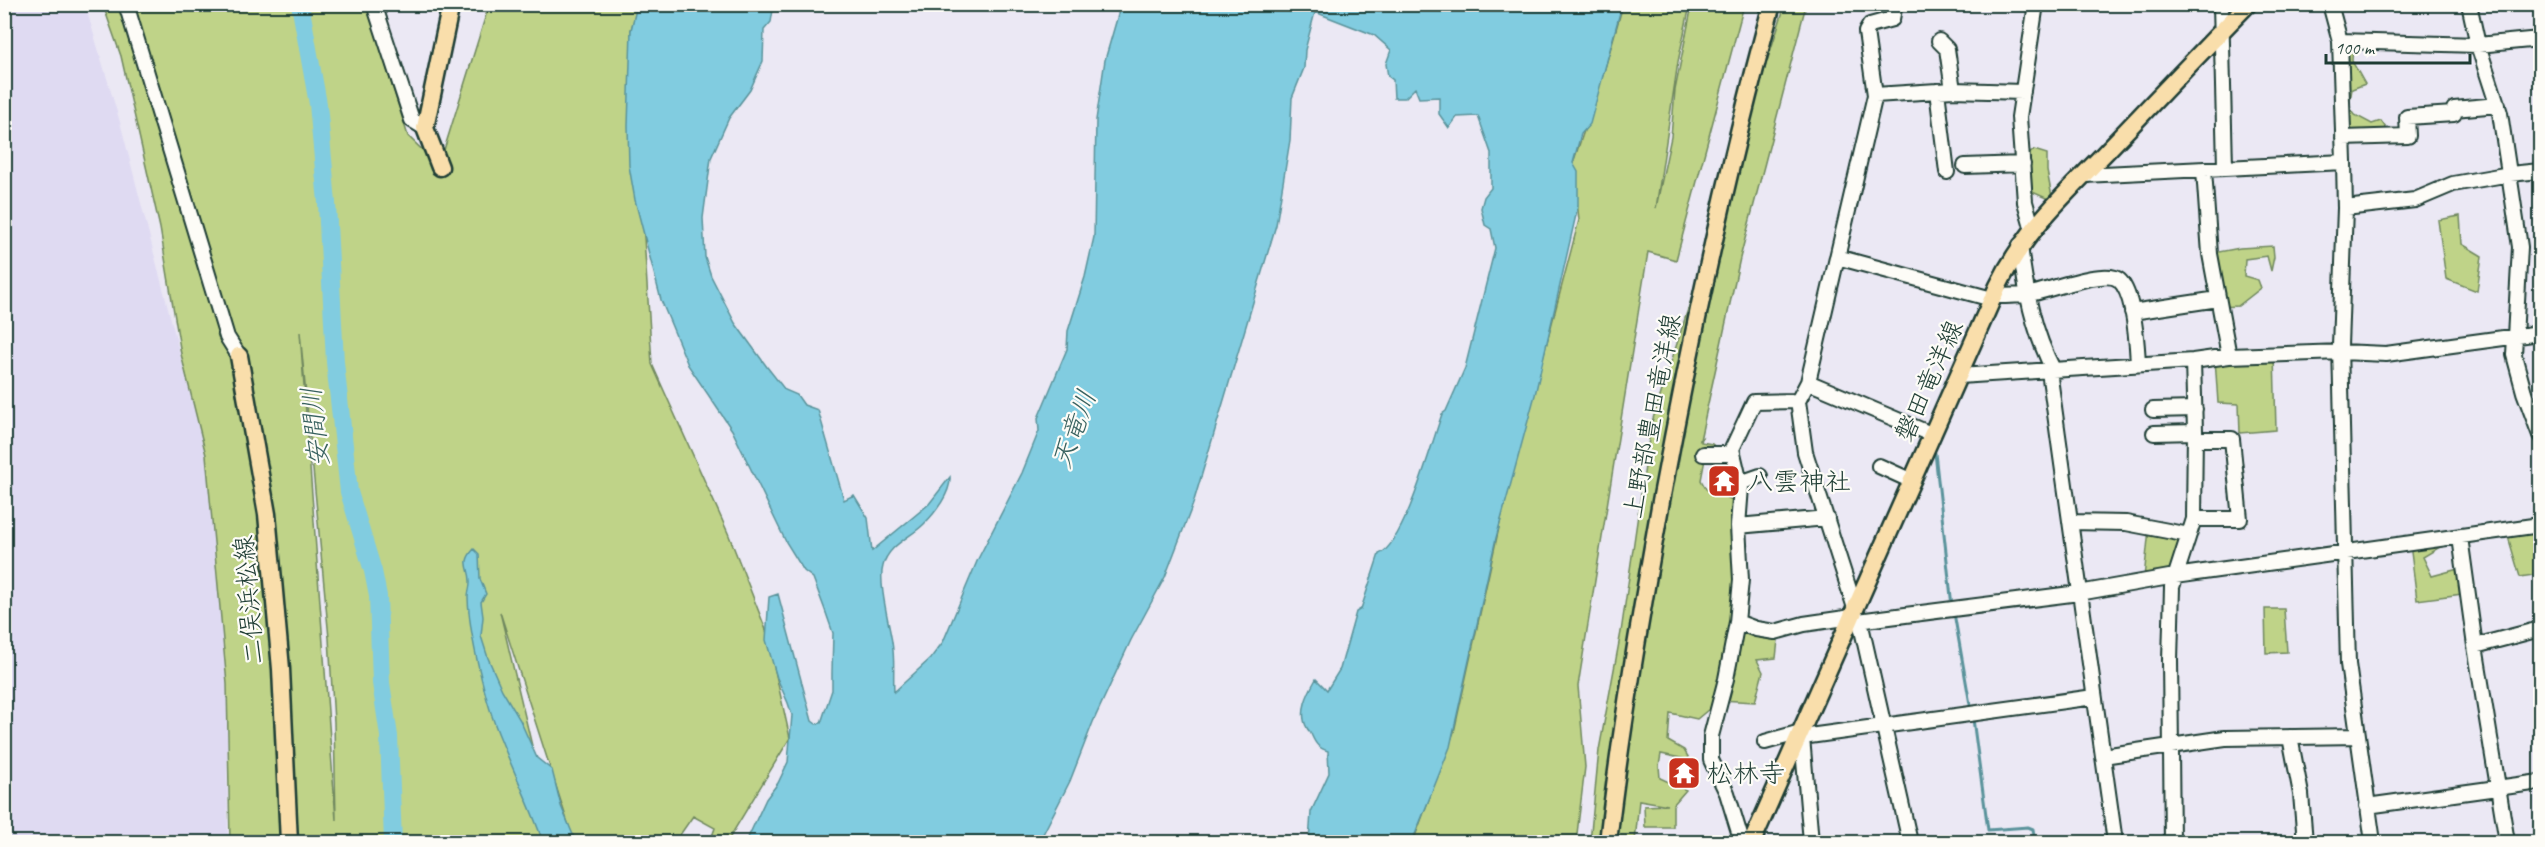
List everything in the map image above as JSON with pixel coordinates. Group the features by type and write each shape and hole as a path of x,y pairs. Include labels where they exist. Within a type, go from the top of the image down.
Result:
{"main road":[{"path":"440,167 424,129 451,4"},
{"name":"上野部豊田竜洋線","path":"1608,843 1649,570 1684,380 1742,115 1772,4"},
{"name":"磐田竜洋線","path":"1752,843 1854,617 1993,297 2020,245 2248,4"},
{"name":"二俣浜松線","path":"239,356 254,428 267,514 281,669 289,843"}],"street":[{"path":"126,4 227,337 239,356"},
{"path":"374,4 412,120 424,129"},
{"path":"1895,4 1892,19 1870,25 1866,32 1875,95 1808,382 1798,401 1805,452 1827,518 1854,617 1883,726 1910,843"},
{"path":"2032,230 2025,202 2019,117 2036,4"},
{"path":"2221,4 2225,167"},
{"path":"2330,4 2340,40 2344,162 2341,352 2348,664 2373,843"},
{"path":"2469,4 2478,45 2498,105 2520,247 2514,355 2524,392 2541,435"},
{"path":"2340,40 2478,45 2541,39"},
{"path":"1939,41 1947,50 1953,90"},
{"path":"1875,95 1953,90 2023,92"},
{"path":"1937,91 1947,172"},
{"path":"2343,138 2408,136 2407,117 2454,114 2454,109 2498,105"},
{"path":"2084,175 2344,162"},
{"path":"1965,166 2023,164"},
{"path":"2204,170 2210,254 2229,356"},
{"path":"2345,208 2415,200 2453,184 2541,171"},
{"path":"2020,245 2027,294 2052,371 2079,592 2115,843"},
{"path":"1837,257 1993,297 2027,294 2097,276 2114,276 2121,281 2136,322 2138,363"},
{"path":"2132,312 2218,299"},
{"path":"1959,376 2193,361 2229,356 2341,352 2386,354 2541,333"},
{"path":"2172,843 2170,660 2172,586 2194,519 2193,361"},
{"path":"1808,382 1933,435"},
{"path":"1742,843 1728,793 1711,760 1711,736 1726,679 1742,580 1738,526 1740,483 1732,448 1754,402 1798,401"},
{"path":"2153,410 2195,409"},
{"path":"2154,433 2232,439 2240,519 2194,519"},
{"path":"1703,454 1733,454"},
{"path":"1879,466 1912,481"},
{"path":"1740,483 1760,476"},
{"path":"1738,526 1827,518"},
{"path":"2070,522 2126,523 2189,535"},
{"path":"1737,622 1756,629 1775,632 1804,624 1854,617 2079,592 2175,576 2541,525"},
{"path":"2460,537 2507,843"},
{"path":"2475,646 2541,629"},
{"path":"1766,742 1801,735 2094,697"},
{"path":"1801,735 1811,843"},
{"path":"2103,756 2225,738 2358,736"},
{"path":"2290,737 2302,798 2305,843"},
{"path":"2367,806 2541,782"}],"shaded area":[{"path":"5,5 85,5 120,122 206,455 226,621 228,842 5,842"}],"green space":[{"path":"103,5 367,5 408,136 439,166 489,5 638,5 631,30 652,364 728,533 766,630 790,738 727,842 710,842 715,828 693,816 675,842 574,842 500,612 555,842 230,842 227,684 206,455 181,354 160,228 121,56","holes":["300,332 329,638 336,820"]},
{"path":"1623,5 1690,5 1678,62 1656,208 1671,137 1675,90 1692,5 1744,5 1676,260 1648,252 1578,686 1585,767 1576,842 1413,842 1454,732 1502,514 1579,220 1573,163 1603,75"},
{"path":"1785,5 1806,5 1740,258 1700,440 1702,438 1701,442 1712,444 1721,452 1705,459 1701,480 1706,489 1740,503 1741,623 1779,631 1776,658 1757,660 1763,672 1755,702 1720,700 1697,719 1670,713 1668,741 1684,750 1690,760 1661,754 1660,778 1686,790 1673,805 1673,827 1645,827 1644,806 1668,805 1639,800 1635,842 1590,842 1599,750 1621,632 1651,425"},
{"path":"2342,41 2353,41 2352,61 2365,84 2352,89 2349,106 2355,115 2372,124 2381,121 2386,128 2383,136 2343,138"},
{"path":"2034,150 2047,154 2047,171 2052,197 2046,198 2030,191 2028,155"},
{"path":"2460,216 2462,244 2482,256 2477,291 2446,279 2438,220"},
{"path":"2273,246 2274,257 2271,271 2267,256 2245,259 2244,276 2258,280 2261,288 2238,306 2220,307 2213,253 2240,248"},
{"path":"2274,355 2276,430 2240,433 2239,404 2218,403 2215,358"},
{"path":"2537,526 2540,538 2540,574 2520,577 2506,530"},
{"path":"2149,529 2184,537 2173,573 2144,578"},
{"path":"2410,544 2445,544 2423,557 2432,576 2458,569 2462,594 2417,600"},
{"path":"2265,609 2284,609 2287,652 2266,653"}],"water":[{"name":"天竜川","path":"769,4 773,10 771,22 764,30 763,61 750,90 729,118 711,158 703,218 705,257 711,276 735,323 767,367 785,390 797,395 804,405 818,410 844,500 854,495 868,518 872,551 929,504 950,477 948,490 937,509 924,524 894,547 883,566 883,592 893,648 894,692 930,659 943,642 978,559 1022,473 1039,431 1038,418 1067,349 1068,331 1085,277 1094,237 1096,120 1105,60 1119,5 1622,5 1590,124 1581,134 1573,163 1578,172 1578,206 1535,395 1496,538 1450,747 1412,842 1309,842 1311,812 1329,773 1328,751 1315,742 1303,716 1307,696 1316,679 1327,690 1340,669 1356,612 1361,609 1379,554 1388,547 1407,513 1442,414 1446,411 1465,368 1495,248 1491,229 1485,225 1481,208 1484,197 1491,188 1491,153 1478,116 1457,117 1449,128 1439,114 1439,97 1419,98 1415,88 1405,98 1394,98 1393,80 1388,76 1386,64 1391,50 1374,35 1315,12 1305,50 1304,68 1292,98 1290,140 1276,225 1193,504 1165,577 1131,640 1093,722 1070,781 1039,842 746,842 766,799 778,783 788,762 792,715 777,678 766,640 769,597 778,594 812,721 816,724 821,723 832,690 833,633 813,578 804,571 786,542 732,430 688,365 661,300 635,200 629,166 628,126 631,30 637,5"},
{"path":"474,549 479,554 480,579 486,594 481,602 483,617 481,636 488,658 537,758 552,770 561,806 576,842 543,842 495,725 479,670 471,630 468,597 470,578 467,562"}],"waterway":[{"name":"安間川","path":"300,4 318,104 327,203 335,362 349,492 373,571 378,596 381,683 389,736 393,842"},
{"path":"1935,453 1952,606"},
{"path":"1954,613 1971,710"},
{"path":"1973,719 1988,830 2028,827 2033,829 2035,842"}],"place":[{"name":"八雲神社","path":"1724,481"},
{"name":"松林寺","path":"1684,773"}]}
